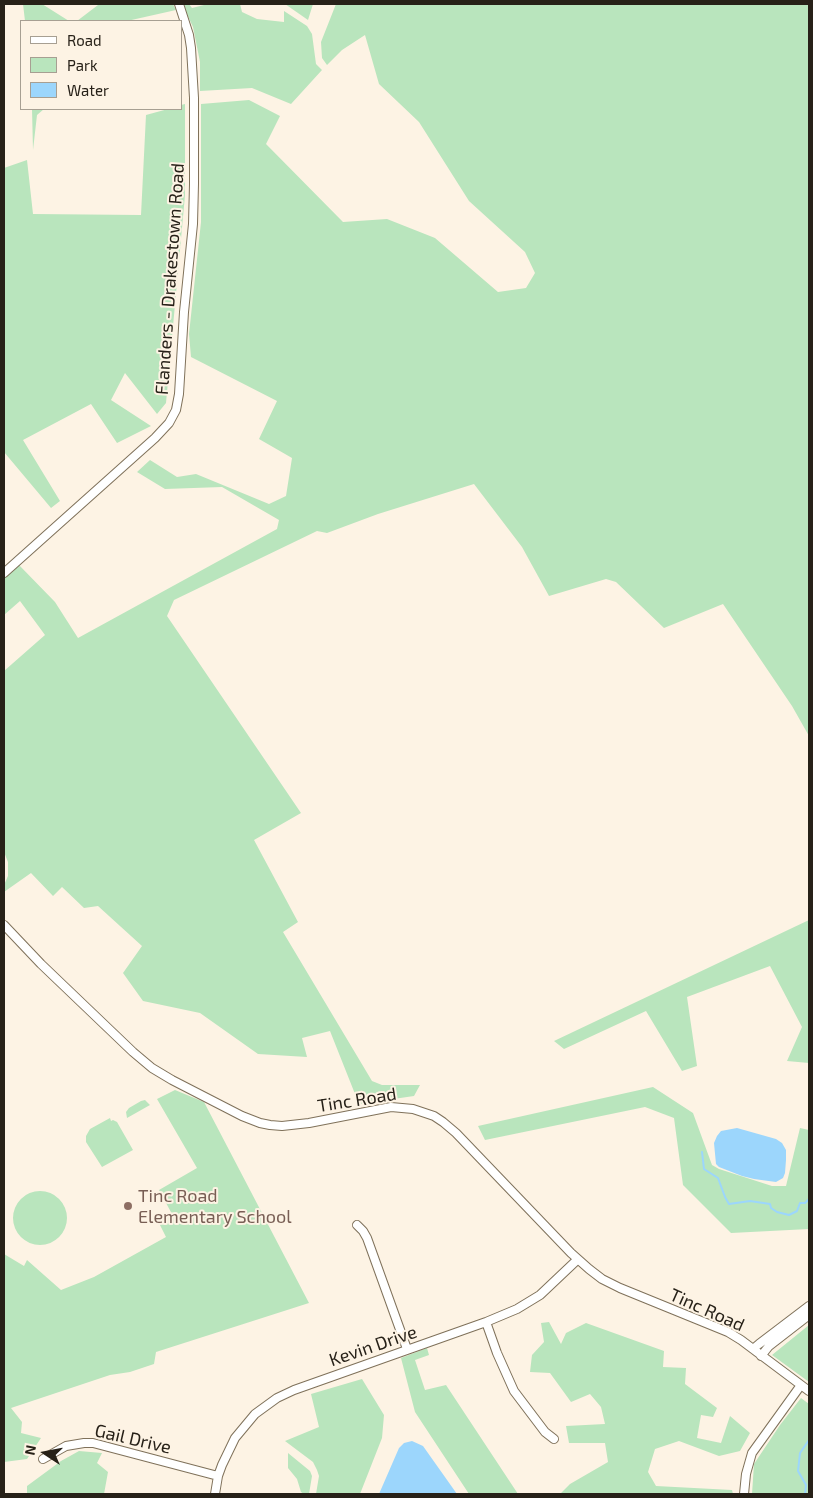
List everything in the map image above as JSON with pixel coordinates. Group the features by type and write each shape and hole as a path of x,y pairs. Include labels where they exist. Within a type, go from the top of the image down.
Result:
{"street":[{"name":"Flanders - Drakestown Road","path":"4,573 155,438 169,423 176,410 179,394 184,312 193,224 194,184 194,98 191,48 189,34 179,4"},
{"name":"Tinc Road","path":"4,925 140,1059 175,1082 249,1119 270,1126 289,1125 346,1116 379,1108 394,1107 419,1110 439,1119 456,1133 577,1260 596,1275 614,1285 720,1328 735,1336 809,1391"},
{"path":"357,1225 364,1231 367,1238 407,1350"},
{"name":"Kevin Drive","path":"215,1494 218,1476 228,1451 240,1431 256,1414 276,1398 486,1322 525,1305 540,1295 577,1260"},
{"path":"753,1349 809,1306"},
{"path":"762,1356 769,1346 809,1315"},
{"path":"486,1322 508,1381 545,1432 554,1438"},
{"path":"744,1494 746,1474 752,1453 801,1385"},
{"name":"Gail Drive","path":"43,1459 66,1446 93,1443 218,1476"}],"green space":[{"path":"23,4 42,4 67,20 25,20"},
{"path":"173,4 176,10 131,20 78,20 98,5"},
{"path":"182,4 189,4 192,8 208,4 240,4 242,12 257,19 284,22 284,11 307,26 312,34 316,64 322,70 291,104 252,88 200,91 200,62 193,27"},
{"path":"285,4 313,4 308,20"},
{"path":"336,4 809,4 809,736 792,706 723,604 664,628 616,582 606,579 549,596 522,547 474,484 378,514 327,533 317,531 174,600 167,616 301,813 254,840 298,922 283,932 372,1081 382,1085 420,1085 414,1096 359,1104 330,1031 302,1038 307,1057 258,1054 200,1013 143,1001 123,973 142,946 98,906 84,908 62,887 53,896 31,873 4,892 4,885 8,876 8,862 4,852 4,671 45,635 20,601 4,615 4,578 19,565 55,602 78,638 277,529 279,520 222,487 165,489 137,472 150,460 177,477 196,474 269,504 286,496 292,458 259,439 277,401 191,357 189,334 201,222 201,104 249,100 280,116 266,144 343,222 387,219 435,238 498,292 526,288 535,273 525,252 469,201 419,122 379,84 365,35 342,50 327,65 322,58 321,42"},
{"path":"185,104 185,195 166,403 157,414 125,373 111,400 151,426 117,443 91,404 23,440 60,501 51,508 4,452 4,168 27,160 33,214 141,215 146,115 164,110 182,110 182,105"},
{"path":"32,110 43,110 37,115 33,150"},
{"path":"809,920 809,1063 787,1061 802,1027 770,966 687,997 697,1066 682,1071 646,1011 564,1049 554,1041"},
{"path":"653,1087 693,1113 712,1165 772,1186 786,1186 800,1128 809,1130 809,1229 731,1233 683,1185 674,1118 645,1107 485,1140 478,1126"},
{"path":"175,1090 204,1102 309,1303 156,1352 154,1364 130,1372 110,1375 11,1408 22,1422 21,1433 41,1438 27,1459 4,1462 4,1254 24,1266 27,1260 61,1290 94,1277 166,1237 159,1223 172,1214 159,1190 197,1168 157,1099"},
{"path":"145,1100 150,1105 127,1118 126,1112 129,1108"},
{"path":"110,1118 111,1121 117,1122 133,1150 102,1167 86,1142 86,1136 90,1129"},
{"path":"40,1191 50,1193 59,1199 65,1208 67,1218 65,1228 59,1237 50,1243 40,1245 30,1243 21,1237 15,1228 13,1218 15,1208 21,1199 30,1193"},
{"path":"549,1322 561,1344 566,1333 586,1323 664,1351 663,1367 686,1368 685,1384 717,1408 713,1417 701,1415 697,1438 721,1443 730,1416 750,1433 740,1451 719,1456 679,1441 655,1449 648,1472 656,1486 732,1490 733,1494 560,1494 570,1484 608,1462 605,1443 569,1443 566,1426 605,1424 601,1407 590,1394 571,1402 550,1373 530,1372 532,1355 544,1342 541,1323"},
{"path":"809,1325 809,1382 772,1355"},
{"path":"427,1348 429,1355 415,1360 425,1390 446,1385 518,1494 469,1494 415,1412 401,1358"},
{"path":"362,1379 384,1415 382,1438 360,1494 316,1494 319,1476 313,1462 285,1441 319,1427 311,1394"},
{"path":"801,1398 809,1404 809,1494 752,1494 754,1464"},
{"path":"79,1451 102,1453 97,1463 108,1472 104,1494 27,1494 27,1486 61,1461"},
{"path":"288,1453 310,1471 312,1476 309,1494 301,1492 297,1479 288,1468"}],"water":[{"path":"737,1128 776,1139 782,1143 786,1150 783,1178 776,1182 754,1179 719,1167 716,1164 714,1143 717,1136 721,1131"},
{"path":"412,1441 423,1446 457,1494 379,1494 399,1448 404,1443"}],"waterway":[{"path":"702,1152 704,1169 718,1178 729,1204 750,1201 770,1204 771,1208 777,1212 789,1215 797,1211 800,1203 805,1203 809,1199"},
{"path":"805,1494 806,1485 798,1471 800,1453 809,1440"}],"place":[{"name":"Tinc Road Elementary School","path":"128,1206"}]}
